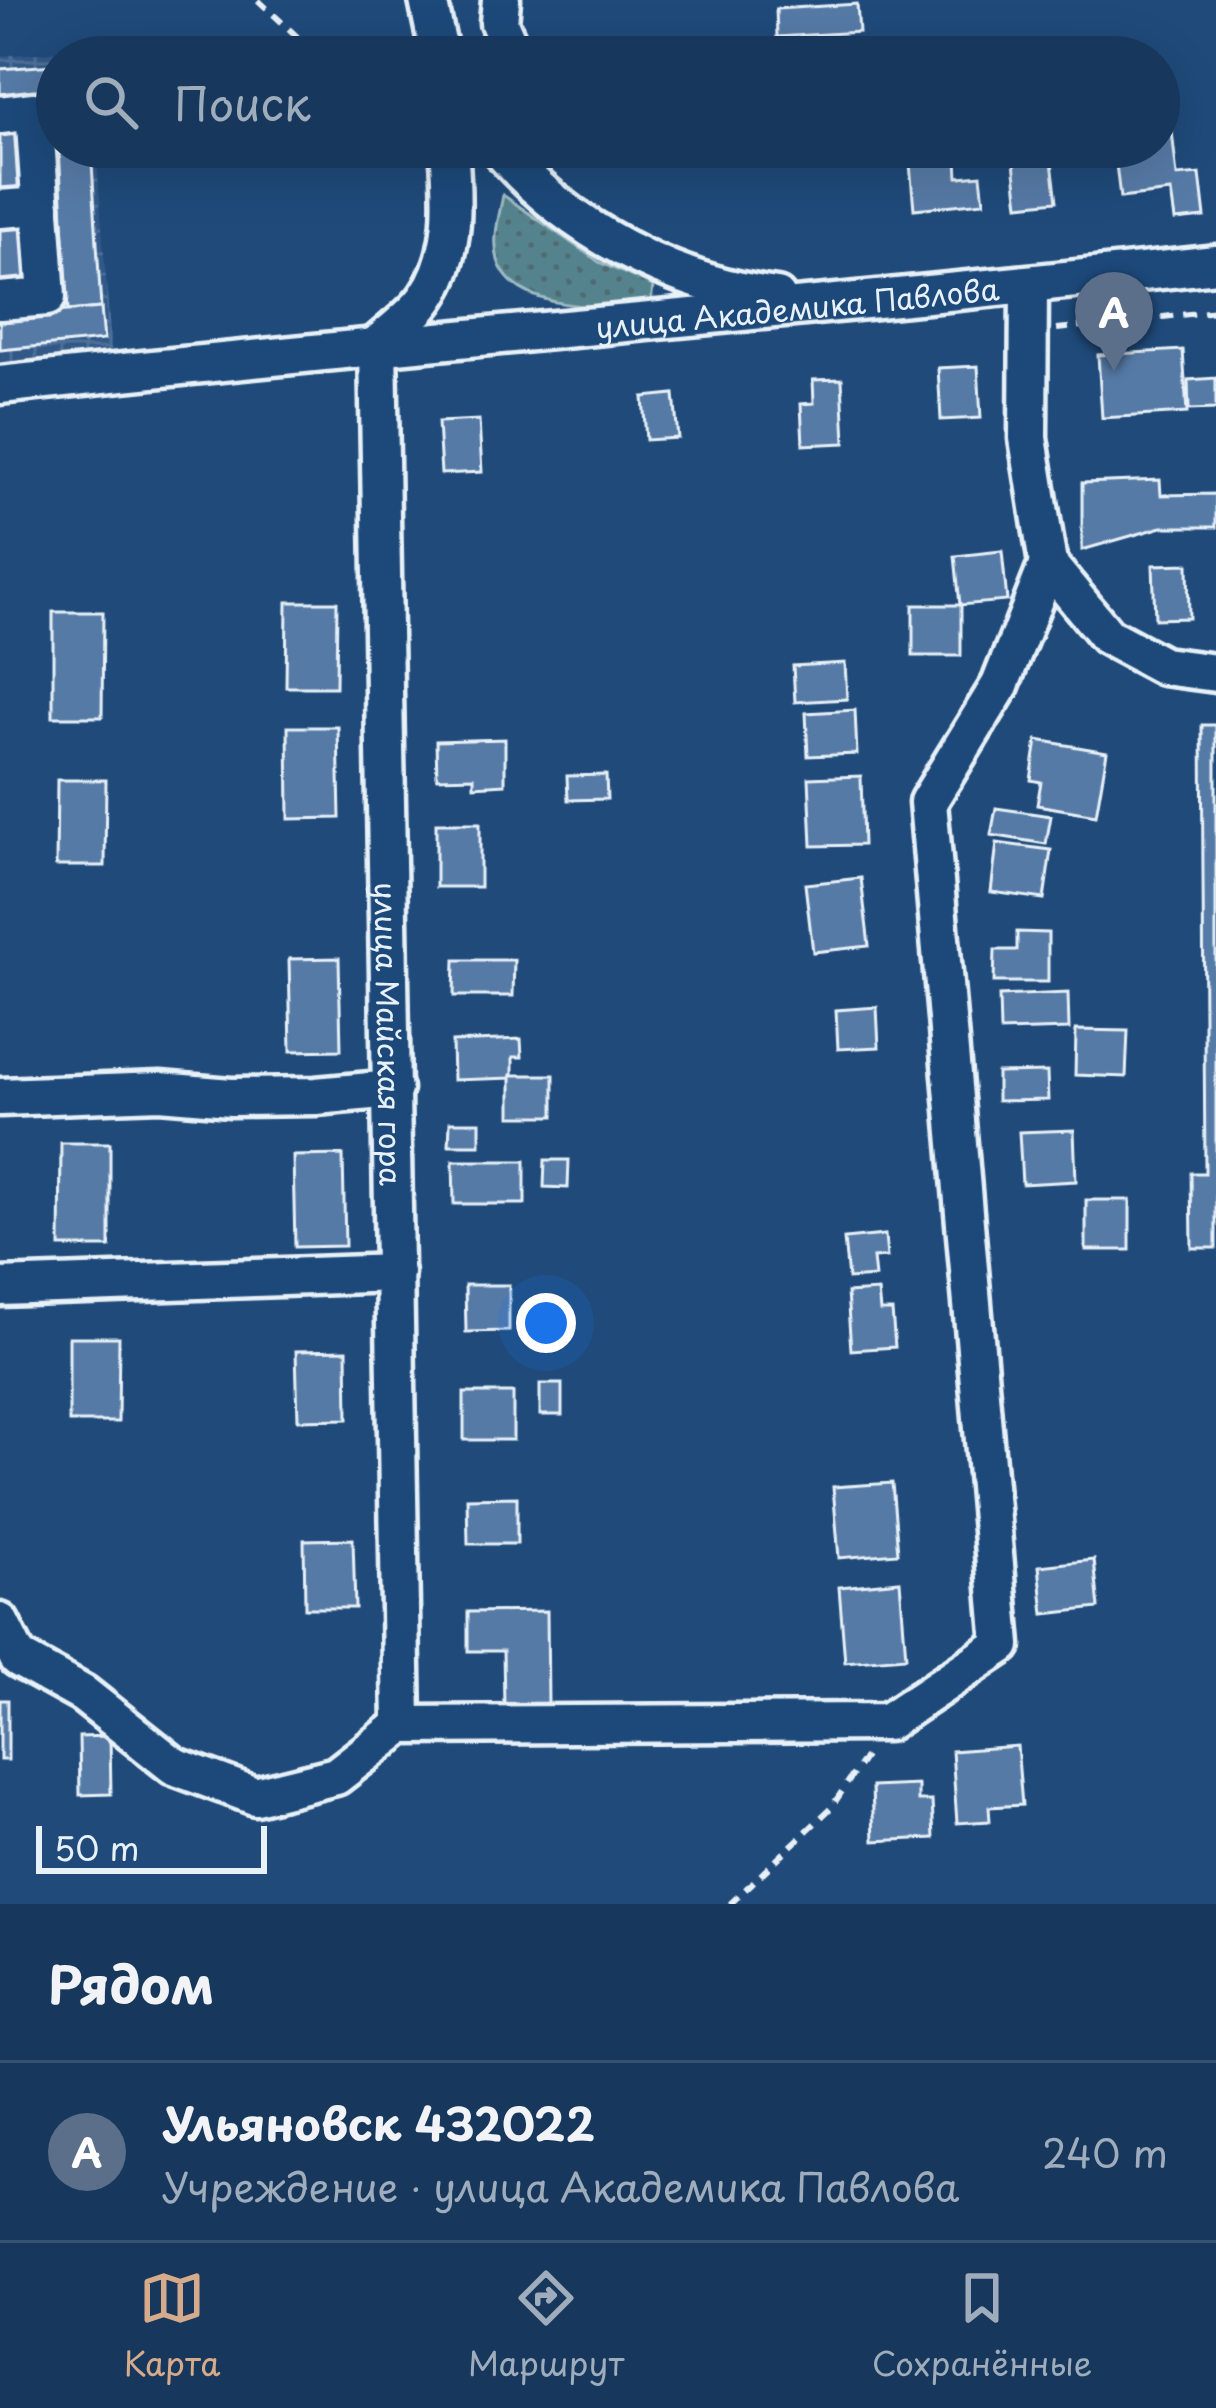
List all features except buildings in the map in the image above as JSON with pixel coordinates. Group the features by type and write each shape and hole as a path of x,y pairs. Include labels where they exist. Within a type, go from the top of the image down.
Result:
{"street":[{"path":"428,0 436,36"},
{"path":"501,0 499,23 505,36"},
{"path":"0,115 34,111 36,143"},
{"path":"0,301 47,297 38,168"},
{"path":"378,344 426,299 447,261 450,168"},
{"path":"519,168 596,232 645,260 752,294 864,301"},
{"path":"0,209 40,206"},
{"name":"улица Академика Павлова","path":"0,385 1216,264"},
{"path":"1029,285 1028,438 1048,564 1107,636 1163,666 1216,673"},
{"name":"улица Майская гора","path":"378,344 402,1725"},
{"path":"0,1622 18,1658 83,1694 175,1766 255,1796 336,1776 402,1725 887,1722 1002,1645 928,802 1000,685 1048,564"},
{"path":"0,1097 160,1091 231,1097 316,1096 393,1089"},
{"path":"0,1287 395,1273"}],"path":[{"path":"258,0 297,36"},
{"path":"1030,332 1216,311"},
{"path":"730,1904 831,1808 887,1722"}],"shaded area":[{"path":"36,53 36,168 98,168 112,359 0,371 0,56"}],"green space":[{"path":"503,195 599,262 653,286 651,303 565,304 523,290 507,277 496,252"}],"place":[{"name":"Ульяновск 432022","path":"1114,371"}]}
